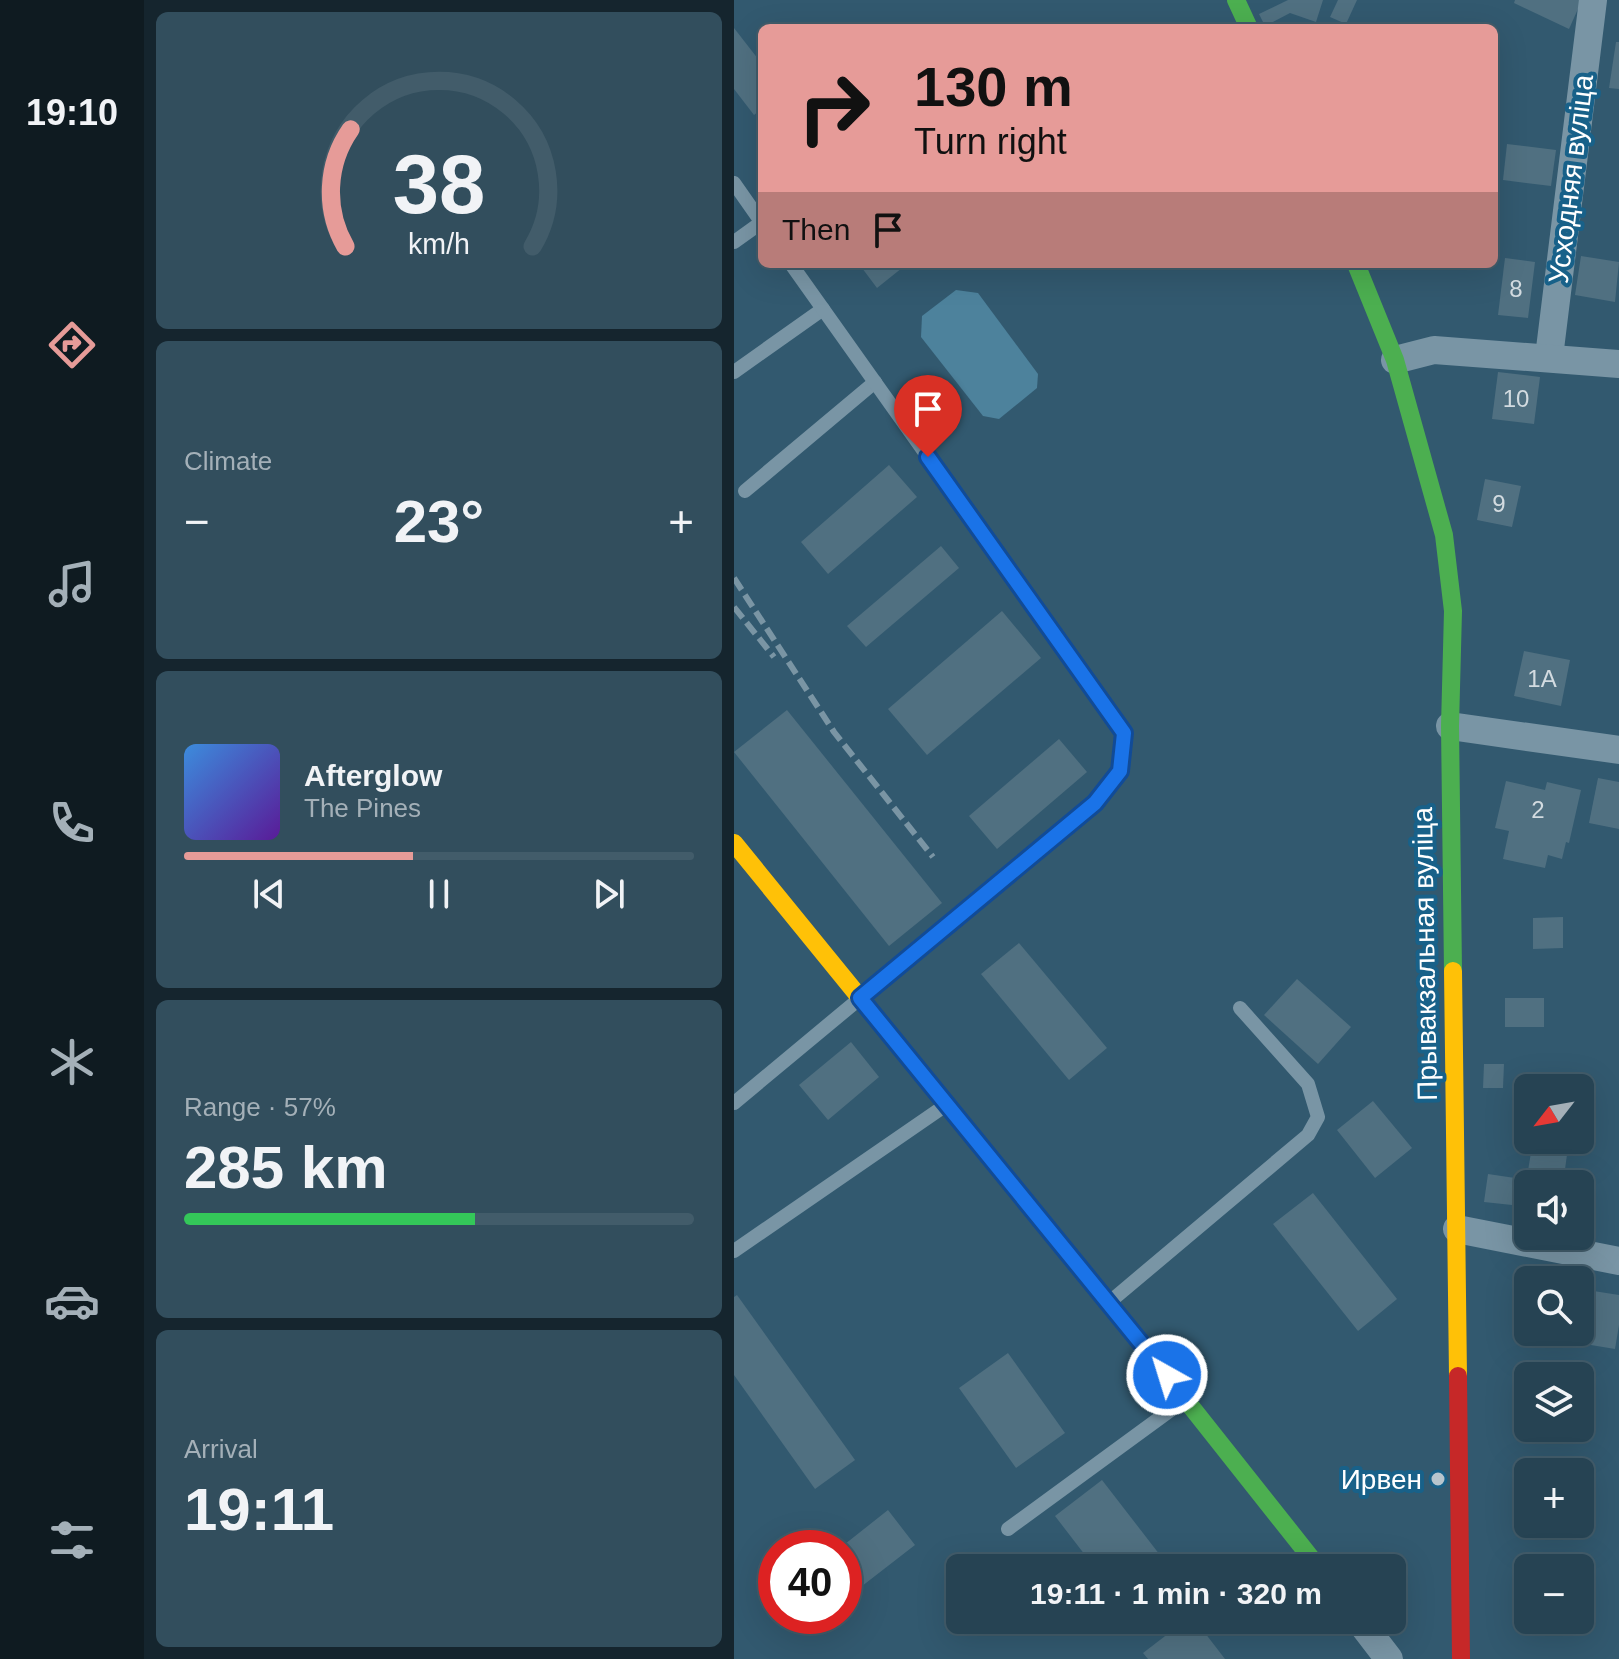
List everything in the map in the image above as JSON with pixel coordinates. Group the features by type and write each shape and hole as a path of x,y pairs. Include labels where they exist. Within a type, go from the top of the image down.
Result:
{"street":[{"path":"1236,0 1247,24"},
{"name":"Усходняя вуліца","path":"1549,357 1593,0"},
{"name":"Прывакзальная вуліца","path":"1358,268 1395,360 1444,535 1453,611 1450,726 1461,1659"},
{"path":"1395,360 1434,350 1619,364"},
{"path":"1450,726 1619,750"},
{"path":"734,843 1187,1399 1308,1554"},
{"path":"1457,1229 1619,1261"},
{"path":"1370,1634 1389,1659"}],"lane":[{"path":"734,183 758,216"},
{"path":"734,242 758,225"},
{"path":"734,1103 1095,803 1120,771 1124,733 794,268"},
{"path":"734,372 823,309"},
{"path":"745,491 875,382"},
{"path":"1108,1303 1308,1135 1318,1117 1308,1084 1240,1008"},
{"path":"734,1251 947,1105"},
{"path":"1008,1529 1187,1399"}],"water":[{"path":"956,290 978,293 1038,374 1037,388 999,419 983,416 921,337 922,316"}],"building":[{"path":"1288,0 1323,0 1316,22 1290,13 1264,24 1259,14"},
{"path":"1338,0 1357,0 1346,24 1330,17"},
{"path":"1515,0 1582,0 1569,29 1514,3"},
{"path":"734,28 758,59 758,112 754,115 734,89"},
{"path":"1616,42 1619,42 1619,89 1609,88"},
{"path":"1507,144 1556,150 1551,186 1503,180"},
{"path":"1581,256 1619,262 1615,302 1575,295"},
{"path":"1505,258 1535,262 1528,318 1498,315"},
{"path":"862,268 902,268 877,288"},
{"path":"1498,372 1540,377 1534,424 1492,419"},
{"path":"889,465 917,497 828,574 801,542"},
{"path":"1485,479 1521,486 1512,527 1477,520"},
{"path":"941,546 959,568 866,647 847,626"},
{"path":"1002,611 1041,658 927,755 888,709"},
{"path":"1524,651 1570,660 1561,706 1514,696"},
{"path":"787,710 942,903 889,946 734,752"},
{"path":"1059,739 1087,772 997,849 969,816"},
{"path":"1598,778 1619,782 1619,829 1589,823"},
{"path":"1506,781 1545,790 1547,782 1581,790 1569,843 1566,842 1562,859 1548,855 1545,868 1503,859 1509,831 1495,828"},
{"path":"1563,917 1563,948 1533,949 1533,918"},
{"path":"1019,943 1107,1048 1069,1080 981,974"},
{"path":"1297,979 1351,1027 1318,1064 1264,1015"},
{"path":"1505,998 1544,998 1544,1027 1505,1027"},
{"path":"851,1042 879,1077 828,1120 799,1085"},
{"path":"1484,1064 1504,1064 1503,1088 1483,1088"},
{"path":"1373,1101 1412,1148 1375,1178 1337,1130"},
{"path":"1531,1154 1567,1154 1565,1170 1528,1170"},
{"path":"1488,1174 1514,1178 1512,1205 1484,1202"},
{"path":"1313,1193 1397,1299 1358,1331 1273,1224"},
{"path":"1594,1291 1619,1295 1615,1349 1594,1346"},
{"path":"737,1295 855,1460 815,1489 734,1375 734,1297"},
{"path":"1008,1353 1065,1433 1016,1468 959,1388"},
{"path":"1102,1480 1159,1554 1084,1554 1055,1516"},
{"path":"888,1510 915,1545 862,1586 862,1531"},
{"path":"1168,1634 1206,1634 1225,1659 1148,1659 1143,1653"}],"railway":[{"path":"734,578 834,732 933,857"},
{"path":"734,607 774,657"}],"traffic: fast":[{"path":"1236,0 1247,24"},
{"path":"1358,268 1395,360 1444,535 1453,611 1450,726 1453,971"},
{"path":"1132,1332 1308,1554"}],"traffic: slow":[{"path":"734,843 1132,1332"},
{"path":"1453,971 1458,1376"}],"traffic: jam":[{"path":"1458,1376 1461,1659"}],"place":[{"name":"Ирвен","path":"1438,1479"}],"route":[{"path":"928,457 1124,733 1120,771 1095,803 860,998 1167,1375"}]}
